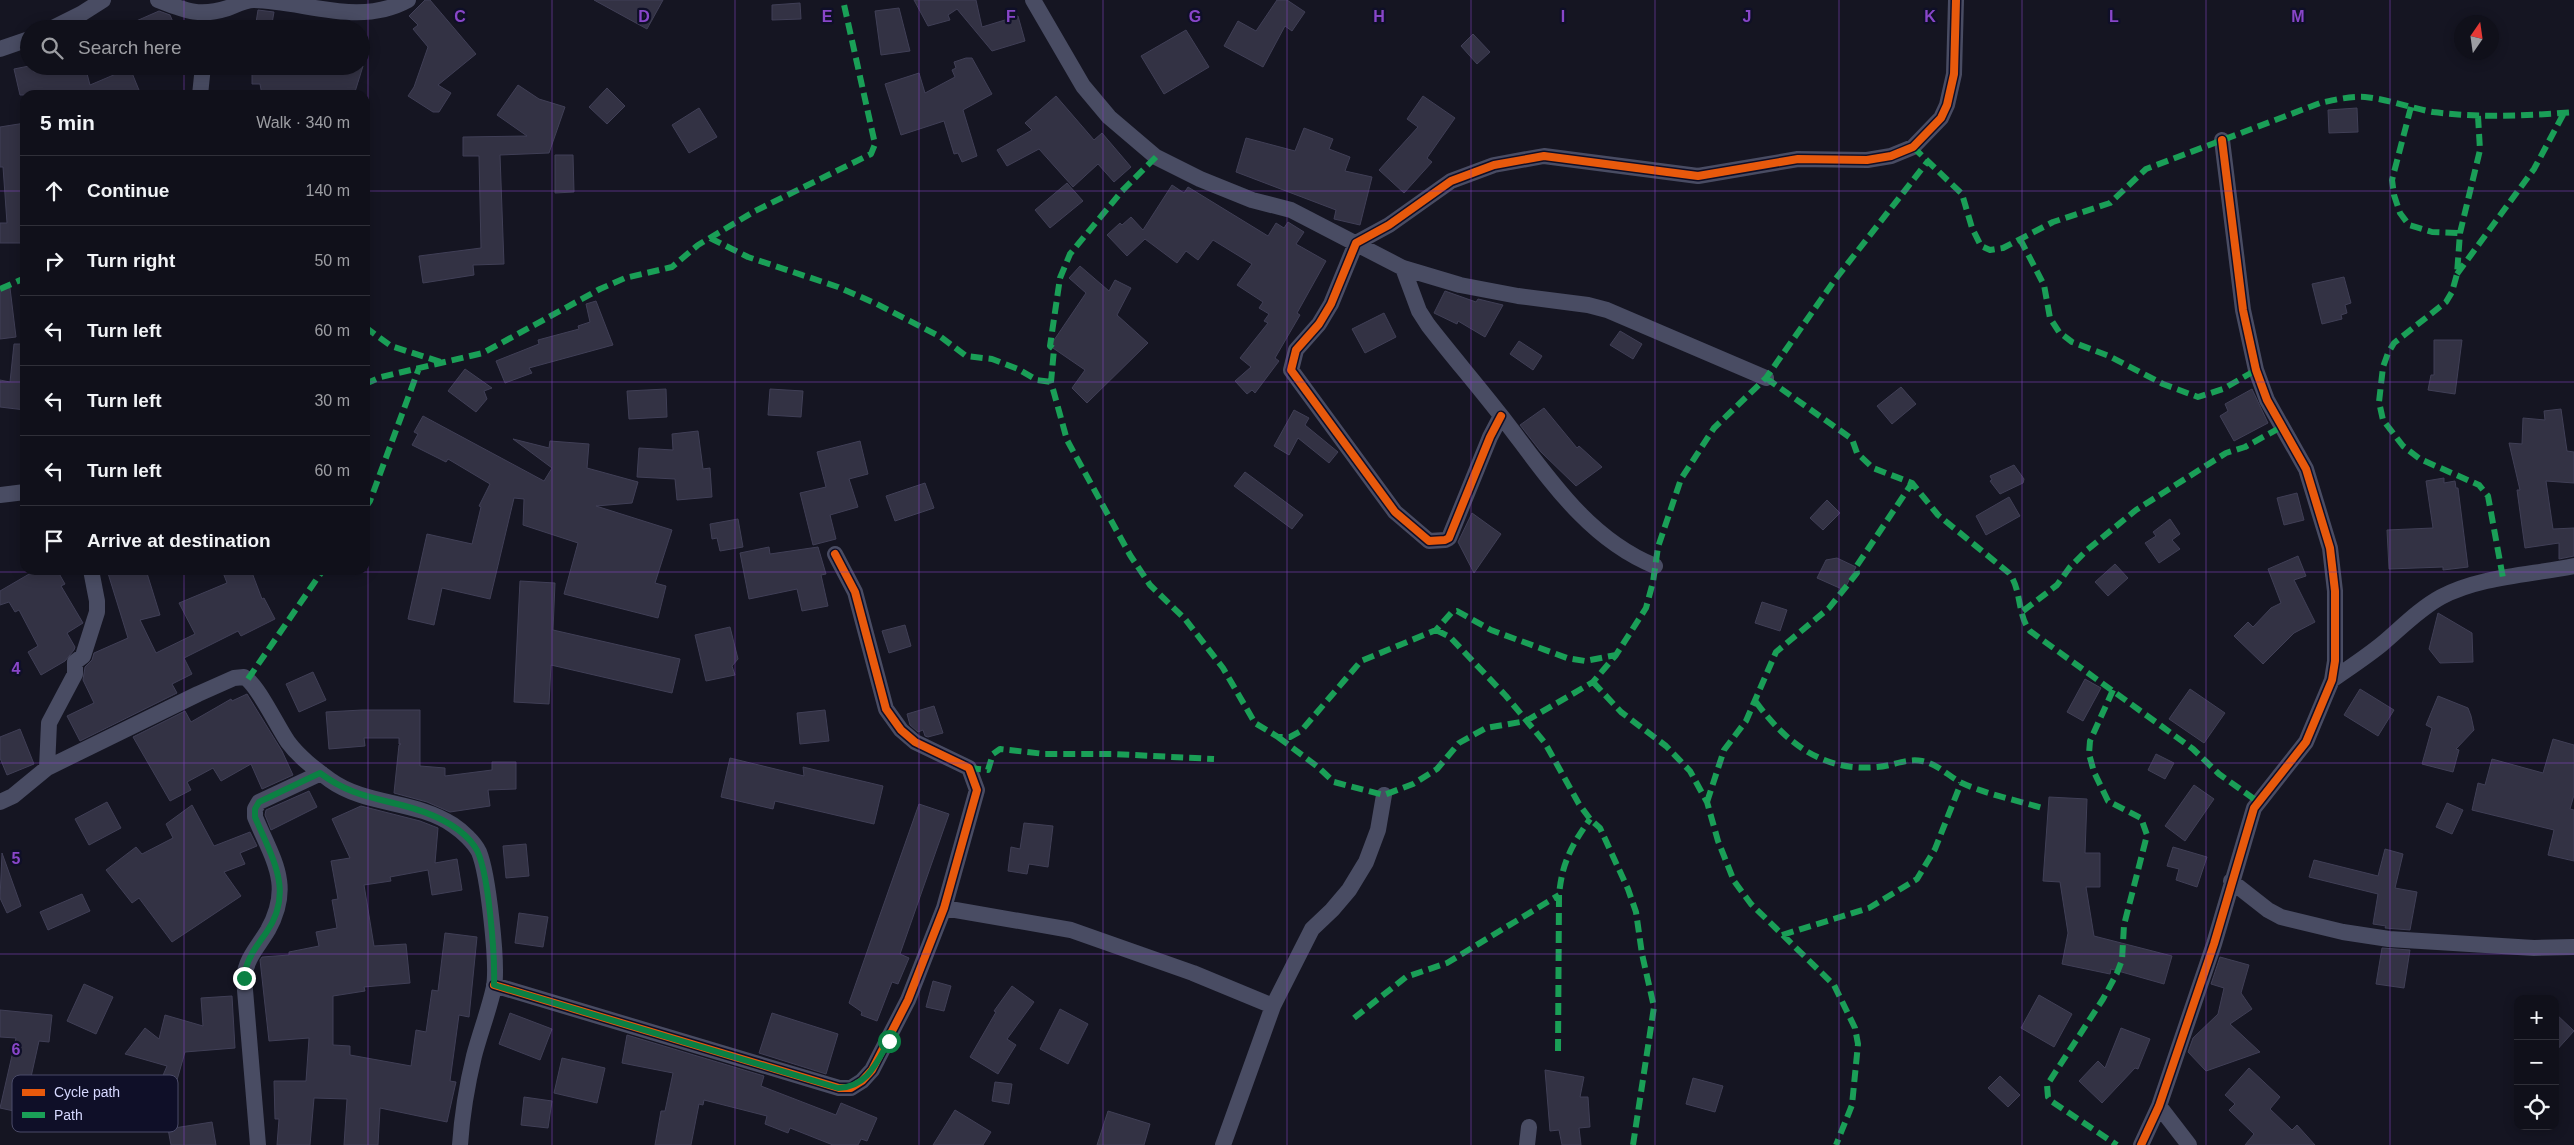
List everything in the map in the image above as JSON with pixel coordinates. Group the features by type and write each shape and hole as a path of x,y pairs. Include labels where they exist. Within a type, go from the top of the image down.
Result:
{"street":[{"path":"69,20 103,0"},
{"path":"158,0 205,20"},
{"path":"209,20 253,0 382,11 408,0"},
{"path":"1033,0 1083,86 1109,117 1156,157 1200,179 1252,200 1291,210 1403,268 1460,285 1518,296 1588,305 1607,310 1766,378"},
{"path":"1501,416 1490,436 1449,538 1445,540 1429,540 1395,512 1291,370 1296,350 1319,324 1331,304 1356,243 1389,225 1451,181 1494,165 1544,156 1698,176 1792,160 1856,161 1903,152 1913,147 1934,126 1947,105 1954,74 1956,0"},
{"path":"0,49 20,42"},
{"path":"201,90 202,75"},
{"path":"2141,1145 2159,1106 2214,944 2255,804 2306,742 2332,680 2337,636 2330,548 2306,469 2267,400 2256,370 2243,310 2222,140"},
{"path":"1403,268 1419,311 1428,325 1501,416 1543,473 1572,507 1618,548 1655,566"},
{"path":"0,495 20,493"},
{"path":"494,985 799,1078 838,1088 851,1088 862,1082 872,1070 889,1041 908,1000 944,908 977,790 969,768 962,762 916,742 901,730 886,709 855,592 835,554"},
{"path":"2332,680 2360,661 2416,614 2441,597 2463,588 2502,578 2574,566"},
{"path":"47,768 49,722 75,674 75,662 83,656 97,612 92,575"},
{"path":"0,802 13,796 47,768 198,694 234,678 244,677 254,687 289,743 320,773 349,791 415,809 446,821 474,844 482,863 495,959 494,985 474,1055 463,1113 460,1145"},
{"path":"258,1145 244,978 249,958 267,932 278,909 281,887 277,870 255,817 255,809 259,802 320,773"},
{"path":"1223,1145 1274,1006 1312,929 1349,890 1366,862 1378,830 1384,795"},
{"path":"2231,881 2280,917 2343,932 2389,939 2534,948 2574,947"},
{"path":"944,908 1071,930 1193,973 1274,1006"},
{"path":"2159,1106 2189,1145"},
{"path":"1528,1145 1529,1127"}],"building":[{"path":"425,0 430,0 476,54 438,85 451,93 439,112 433,112 408,96 414,87 428,47 413,29 418,25 409,16"},
{"path":"594,0 663,0 647,29"},
{"path":"914,0 976,0 982,27 1018,16 1025,41 992,51 957,9 948,15 950,20 928,26"},
{"path":"1277,0 1287,0 1305,12 1292,31 1285,26 1263,67 1224,46 1238,21 1256,31"},
{"path":"800,3 801,19 772,20 772,5"},
{"path":"899,8 910,51 881,55 875,11"},
{"path":"258,10 274,12 273,20 256,20"},
{"path":"159,11 170,15 172,20 138,20"},
{"path":"1186,30 1209,67 1164,94 1141,56"},
{"path":"1473,34 1490,52 1477,64 1461,46"},
{"path":"972,58 992,94 963,110 977,156 962,162 958,153 954,154 944,121 901,135 885,84 919,73 925,93 955,77 952,70 956,68 954,62"},
{"path":"20,68 20,75 87,75 90,85 114,75 133,75 139,90 20,90 20,95 14,69"},
{"path":"252,75 360,75 356,90 261,90 260,84 252,84"},
{"path":"518,85 539,99 565,107 549,153 500,155 504,264 473,265 474,275 423,283 419,256 481,248 479,156 463,156 463,137 527,136 497,115"},
{"path":"607,88 625,106 607,124 589,107"},
{"path":"1056,96 1094,140 1102,133 1131,167 1114,182 1098,164 1073,187 1039,149 1007,166 997,150 1032,130 1025,123"},
{"path":"1423,96 1455,118 1427,158 1432,162 1404,193 1379,170 1418,127 1407,119"},
{"path":"699,108 717,137 689,153 672,125"},
{"path":"2357,108 2358,132 2329,133 2328,110"},
{"path":"20,124 20,243 0,243 0,223 7,223 3,167 0,167 0,127"},
{"path":"1304,128 1333,139 1329,149 1350,157 1345,171 1372,177 1360,225 1334,219 1336,210 1236,172 1246,138 1295,151"},
{"path":"555,155 573,155 574,192 555,193"},
{"path":"1067,183 1083,201 1050,228 1035,210"},
{"path":"1172,185 1184,193 1188,187 1268,236 1276,223 1284,228 1288,222 1304,232 1296,244 1326,261 1297,313 1300,315 1275,358 1279,361 1255,393 1252,390 1247,394 1235,381 1251,367 1240,358 1268,323 1264,321 1269,314 1259,308 1263,302 1237,285 1252,264 1213,240 1198,260 1186,251 1177,263 1145,239 1127,256 1107,235 1120,223 1122,225 1131,217 1143,230"},
{"path":"1080,266 1109,291 1115,280 1131,288 1117,315 1148,343 1087,403 1072,388 1085,370 1050,346 1086,293 1069,278"},
{"path":"2344,277 2351,303 2345,305 2347,313 2341,315 2342,319 2322,324 2312,284"},
{"path":"0,288 10,288 16,337 0,339"},
{"path":"1445,291 1476,302 1478,299 1503,305 1485,337 1458,321 1457,324 1434,313"},
{"path":"596,301 613,345 529,368 532,373 505,383 496,361 539,344 538,340 579,329 578,326 590,322 586,304"},
{"path":"1384,313 1396,337 1365,353 1352,329"},
{"path":"1620,331 1642,344 1633,359 1610,345"},
{"path":"2434,340 2462,340 2455,394 2428,390 2431,375 2434,375"},
{"path":"1519,341 1542,356 1533,370 1510,354"},
{"path":"14,344 20,344 20,409 0,407 0,380 10,382"},
{"path":"465,369 492,388 484,391 487,399 476,412 448,391"},
{"path":"1901,387 1916,404 1892,424 1877,406"},
{"path":"666,389 667,417 629,419 627,391"},
{"path":"770,389 803,391 801,417 768,415"},
{"path":"2252,389 2268,423 2234,441 2220,416 2228,411 2225,404"},
{"path":"1544,408 1577,448 1579,446 1602,467 1576,486 1541,452 1520,425"},
{"path":"2561,409 2567,451 2574,452 2574,483 2546,481 2553,529 2574,528 2574,556 2559,559 2559,543 2525,548 2517,490 2520,490 2509,443 2522,444 2523,418 2545,420 2544,411"},
{"path":"1294,410 1309,418 1305,425 1338,452 1329,463 1298,438 1289,455 1274,446"},
{"path":"423,416 544,481 552,468 513,439 549,448 550,441 589,444 587,468 638,482 632,503 596,506 672,530 655,583 666,586 658,618 564,594 578,543 523,525 524,499 514,498 490,599 442,588 434,625 408,619 427,534 472,544 481,507 479,506 490,484 448,459 446,462 412,445 418,434 414,432"},
{"path":"698,431 703,469 710,468 712,497 677,500 675,479 637,477 639,448 673,450 672,434"},
{"path":"860,441 868,474 849,479 858,507 830,515 836,539 813,545 800,493 826,487 817,452"},
{"path":"2014,465 2024,479 2023,483 2000,494 1990,481 1992,480 1990,476"},
{"path":"1245,472 1303,515 1292,529 1234,486"},
{"path":"2444,478 2444,483 2455,481 2456,488 2458,488 2468,567 2443,570 2443,567 2389,569 2387,530 2433,528 2426,481"},
{"path":"925,483 934,508 895,521 886,496"},
{"path":"2297,493 2304,520 2284,525 2277,498"},
{"path":"2009,497 2020,516 1986,535 1976,516"},
{"path":"1827,500 1840,513 1823,530 1810,518"},
{"path":"1472,513 1501,534 1474,573 1458,542"},
{"path":"738,519 743,547 720,551 717,538 712,539 710,524"},
{"path":"2170,519 2180,534 2172,540 2180,549 2159,563 2145,543 2156,536 2153,532"},
{"path":"769,547 770,554 818,547 826,574 821,575 828,606 802,611 797,589 749,599 740,553"},
{"path":"2298,556 2306,576 2294,580 2315,622 2294,633 2263,664 2234,636 2248,622 2253,627 2271,608 2281,603 2268,569"},
{"path":"1837,558 1856,567 1844,590 1817,578 1826,560"},
{"path":"2115,564 2128,578 2108,596 2095,582"},
{"path":"27,575 60,575 65,584 61,586 83,623 67,633 75,647 65,661 41,675 28,652 38,646 19,610 15,612 9,602 0,605 0,591"},
{"path":"109,575 148,575 160,615 140,620 156,653 195,634 179,603 227,583 224,575 253,575 262,599 264,598 275,619 241,636 238,631 184,658 192,674 172,684 177,693 80,741 67,716 94,703 83,680 85,667 92,660 94,653 128,638"},
{"path":"520,581 555,583 553,630 680,659 672,693 551,665 549,704 514,702"},
{"path":"1762,602 1787,610 1780,631 1755,623"},
{"path":"2438,613 2472,633 2473,662 2440,663 2429,649"},
{"path":"905,625 911,646 889,653 882,631"},
{"path":"730,627 738,659 732,666 735,675 706,681 695,635"},
{"path":"313,672 326,700 299,712 286,684"},
{"path":"2085,679 2101,688 2083,721 2067,712"},
{"path":"2190,689 2225,713 2204,743 2169,719"},
{"path":"2360,689 2394,710 2378,736 2344,715"},
{"path":"247,694 282,751 293,775 262,789 251,764 221,781 213,768 187,782 191,790 170,801 133,737 185,711 191,722 231,699 232,701"},
{"path":"2438,696 2468,708 2474,730 2456,749 2459,750 2453,772 2422,764 2432,728 2426,725"},
{"path":"934,706 943,733 928,737 925,736 923,730 918,732 910,725 907,714"},
{"path":"420,710 420,766 445,768 445,776 492,770 492,762 516,762 516,789 488,790 490,806 450,812 427,802 394,793 399,745 401,744 399,744 399,738 364,738 365,746 329,749 326,712"},
{"path":"825,710 829,741 800,744 797,713"},
{"path":"20,729 34,764 7,775 0,758 0,737"},
{"path":"2553,739 2574,745 2574,795 2570,809 2574,810 2574,861 2548,855 2554,830 2472,810 2478,783 2485,785 2492,759 2543,773"},
{"path":"2156,754 2174,763 2165,779 2148,770"},
{"path":"730,758 804,776 803,767 883,786 874,824 775,801 773,809 721,797"},
{"path":"2194,785 2214,799 2185,841 2165,826"},
{"path":"309,791 317,807 271,830 265,815 266,810"},
{"path":"2049,797 2087,799 2085,853 2100,853 2100,887 2086,887 2094,936 2172,956 2164,984 2111,969 2110,974 2062,964 2068,933 2060,882 2043,881"},
{"path":"107,802 121,828 89,845 75,819"},
{"path":"2447,803 2463,810 2452,834 2436,827"},
{"path":"919,804 949,814 900,954 909,958 898,984 892,982 877,1021 861,1015 862,1012 849,1003"},
{"path":"192,805 214,846 250,832 257,846 240,853 245,864 224,872 241,896 172,942 139,898 132,903 106,870 136,847 142,854 173,838 166,824"},
{"path":"361,806 420,821 438,828 435,863 457,859 462,890 432,895 428,870 390,877 391,881 364,885 374,946 406,944 410,983 364,987 365,991 333,996 333,1045 350,1046 350,1055 411,1066 416,1030 426,1032 432,990 438,991 445,933 477,937 469,1017 459,1015 450,1081 456,1082 447,1122 380,1108 378,1145 344,1145 347,1099 314,1098 310,1145 277,1145 279,1119 275,1119 274,1081 306,1081 309,1038 269,1041 260,960 262,957 289,955 289,952 319,946 316,932 337,928 332,900 338,899 331,861 350,858 332,819"},
{"path":"1024,823 1053,826 1048,867 1029,864 1027,874 1008,871 1011,847 1020,849"},
{"path":"526,844 529,876 506,878 503,846"},
{"path":"2173,847 2207,857 2197,887 2176,880 2179,869 2167,866"},
{"path":"2385,849 2403,854 2395,888 2417,892 2410,930 2385,928 2386,926 2373,924 2378,894 2309,877 2314,860 2378,876"},
{"path":"2,853 21,906 7,913 0,898"},
{"path":"82,894 90,911 48,930 40,912"},
{"path":"519,913 548,917 543,947 515,943"},
{"path":"2382,948 2410,950 2404,988 2376,984"},
{"path":"2220,957 2249,965 2241,993 2252,1009 2230,1024 2260,1052 2206,1071 2188,1052 2193,1038 2218,1014 2224,988 2211,984"},
{"path":"933,981 951,986 944,1011 926,1007"},
{"path":"84,984 113,997 96,1034 67,1021"},
{"path":"1012,986 1034,1002 1007,1039 1016,1045 998,1074 970,1057 996,1012 994,1011"},
{"path":"2039,995 2072,1014 2054,1047 2021,1028"},
{"path":"232,996 235,1048 185,1052 178,1076 163,1075 167,1066 125,1054 145,1028 159,1039 165,1015 203,1026 201,998"},
{"path":"1060,1009 1088,1024 1068,1064 1040,1049"},
{"path":"0,1010 52,1015 49,1042 39,1041 31,1075 12,1075 12,1111 0,1108 16,1038 0,1037"},
{"path":"510,1013 552,1029 540,1060 499,1044"},
{"path":"772,1013 838,1034 826,1074 759,1053"},
{"path":"2559,1017 2574,1031 2559,1048"},
{"path":"2121,1028 2150,1039 2138,1069 2135,1068 2102,1103 2079,1081 2098,1061 2105,1068"},
{"path":"627,1035 764,1076 761,1086 836,1115 841,1103 877,1118 867,1141 861,1139 858,1145 833,1145 790,1128 788,1133 765,1124 767,1116 704,1100 703,1105 699,1104 691,1145 655,1145 661,1111 665,1111 673,1073 622,1063"},
{"path":"562,1058 605,1068 597,1103 554,1093"},
{"path":"2249,1068 2280,1097 2270,1109 2292,1130 2297,1125 2315,1145 2245,1145 2254,1134 2229,1110 2235,1104 2225,1095"},
{"path":"1545,1070 1584,1077 1580,1097 1588,1097 1590,1127 1579,1128 1581,1145 1562,1145 1559,1130 1550,1131"},
{"path":"2000,1076 2020,1095 2008,1107 1988,1088"},
{"path":"1693,1078 1723,1086 1715,1112 1686,1104"},
{"path":"995,1082 1012,1084 1009,1104 992,1101"},
{"path":"524,1097 552,1101 548,1128 521,1125"},
{"path":"955,1110 991,1132 983,1145 933,1145"},
{"path":"1108,1111 1150,1124 1144,1145 1097,1145"},
{"path":"212,1122 216,1145 171,1145 169,1132 178,1132 178,1127"}],"marked path":[{"path":"370,382 381,377 483,353 600,289 625,278 672,267 698,245 755,211 871,154 875,144 843,0"},
{"path":"1913,147 1962,194 1972,228 1981,246 1990,250 2003,248 2053,222 2110,203 2146,169 2320,103 2365,97 2433,112 2451,114 2503,116 2574,112"},
{"path":"2411,107 2392,180 2394,195 2400,213 2409,225 2432,232 2460,233"},
{"path":"2457,274 2534,169 2564,113"},
{"path":"2478,116 2480,150 2460,233 2457,274 2452,292 2446,302 2394,343 2383,367 2379,402 2383,420 2403,446 2420,459 2479,485 2488,496 2503,578"},
{"path":"1156,157 1122,191 1070,254 1060,278 1050,346 1054,349 1051,382 1067,440 1130,555 1150,585 1185,619 1223,668 1255,723 1278,737 1290,737 1301,731 1361,661 1436,630 1452,612 1457,611 1491,630 1567,658 1585,661 1616,655"},
{"path":"1278,737 1318,767 1334,782 1384,795 1413,784 1437,769 1459,743 1486,728 1526,721 1593,682 1616,655 1646,608 1653,582 1658,547 1681,479 1714,428 1766,378 1834,281 1928,161"},
{"path":"710,238 748,257 838,287 877,304 941,337 966,356 992,359 1018,369 1037,380 1051,382"},
{"path":"2020,239 2044,285 2050,318 2059,332 2072,342 2109,356 2163,384 2198,397 2223,389 2256,370"},
{"path":"0,289 20,280"},
{"path":"370,331 391,346 441,362"},
{"path":"370,501 419,368"},
{"path":"1766,378 1852,439 1857,453 1873,468 1912,483 1938,515 2009,573 2016,587 2023,618 2030,631 2193,749 2219,774 2257,801"},
{"path":"2023,611 2057,585 2070,567 2087,550 2136,510 2226,453 2245,447 2283,426"},
{"path":"1707,802 1724,750 1746,721 1776,652 1829,608 1857,573 1856,567 1912,483"},
{"path":"248,679 320,575"},
{"path":"1436,630 1450,637 1506,696 1545,743 1579,804 1590,819 1600,828 1628,889 1636,912 1642,954 1654,1007 1633,1145"},
{"path":"1593,682 1621,712 1666,746 1690,771 1707,802 1718,841 1734,881 1751,904 1834,985 1855,1028 1858,1044 1852,1105 1836,1145"},
{"path":"2113,690 2090,741 2089,754 2094,772 2108,801 2141,818 2147,835 2124,925 2122,960 2117,973 2103,999 2047,1085 2048,1097 2051,1101 2117,1145"},
{"path":"1756,702 1793,742 1823,759 1840,765 1858,767 1877,767 1916,760 1922,761 1943,770 1971,787 2042,808"},
{"path":"969,768 988,770 993,754 1000,749 1045,754 1113,754 1214,759"},
{"path":"1782,935 1869,908 1917,879 1935,849 1961,783"},
{"path":"1558,1051 1560,884 1568,855 1590,819"},
{"path":"1354,1018 1406,977 1447,963 1559,895"}],"cycle path":[{"path":"1501,416 1490,437 1449,538 1429,541 1395,512 1291,370 1296,350 1319,324 1331,304 1356,243 1389,225 1451,181 1494,165 1544,156 1698,176 1798,159 1867,160 1891,156 1913,147 1941,118 1947,105 1954,74 1956,0"},
{"path":"2141,1145 2159,1106 2214,944 2254,808 2306,742 2332,680 2335,661 2335,591 2330,548 2306,469 2267,400 2256,370 2243,310 2222,140"},
{"path":"494,985 839,1088 851,1088 862,1081 872,1070 908,1000 944,908 977,790 969,768 915,742 901,730 886,709 855,592 835,554"}],"route":[{"path":"244,978 249,958 267,932 278,909 281,887 277,870 255,817 255,809 259,802 320,773 349,791 364,797 415,809 446,821 474,844 482,863 491,925 495,959 494,985 621,1022 755,1065 838,1088 851,1088 862,1082 872,1070 889,1041"}]}
